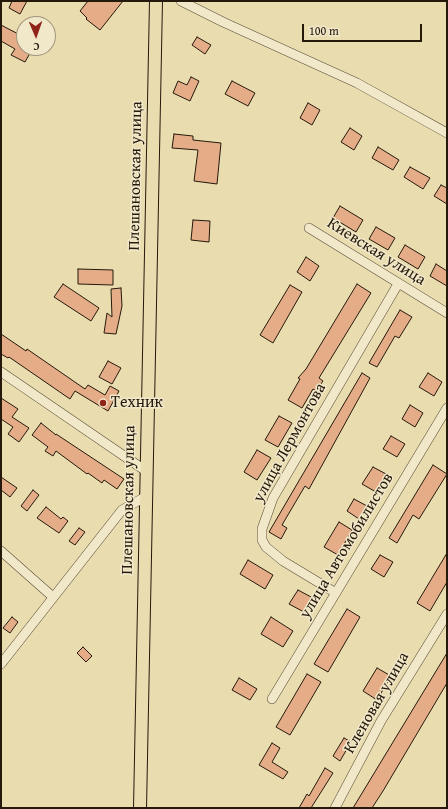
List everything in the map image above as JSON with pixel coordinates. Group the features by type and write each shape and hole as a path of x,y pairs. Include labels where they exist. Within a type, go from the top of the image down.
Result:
{"main road":[{"name":"Плешановская улица","path":"140,808 156,1"}],"street":[{"path":"181,1 223,22 357,83 447,133"},
{"name":"Киевская улица","path":"309,228 447,313"},
{"name":"улица Лермонтова","path":"336,593 277,556 266,547 262,540 262,530 273,498 398,284"},
{"path":"1,372 146,471"},
{"name":"улица Автомобилистов","path":"272,699 447,408"},
{"path":"1,664 122,510 145,497"},
{"path":"1,551 53,597"},
{"name":"Кленовая улица","path":"335,808 381,721 447,614"}],"building":[{"path":"12,1 27,1 20,14 9,8"},
{"path":"88,1 123,1 100,30 86,19 87,18 80,11"},
{"path":"1,25 16,33 16,56 28,56 25,62 11,55 15,49 1,41"},
{"path":"197,37 211,45 205,54 192,45"},
{"path":"191,77 199,81 190,101 173,93 178,81 187,85"},
{"path":"232,81 255,93 248,106 225,94"},
{"path":"308,103 320,110 312,125 300,118"},
{"path":"350,128 362,136 354,150 341,142"},
{"path":"174,134 193,136 193,140 221,143 217,184 194,181 198,150 172,148"},
{"path":"378,147 399,160 393,170 372,158"},
{"path":"410,167 430,178 423,189 404,177"},
{"path":"441,185 447,188 447,204 434,196"},
{"path":"340,206 363,220 356,232 333,218"},
{"path":"193,220 210,221 209,242 191,240"},
{"path":"376,227 395,238 388,250 369,239"},
{"path":"405,245 425,257 418,269 398,257"},
{"path":"306,257 319,266 310,281 297,272"},
{"path":"436,264 447,271 447,286 430,276"},
{"path":"78,269 113,270 113,285 78,284"},
{"path":"63,284 99,308 91,321 54,297"},
{"path":"357,284 371,293 319,378 323,381 316,391 313,389 302,408 288,400 300,379 298,378 306,369"},
{"path":"290,285 302,292 273,343 260,335"},
{"path":"121,288 122,306 116,334 104,333 107,313 112,317 111,289"},
{"path":"400,310 412,317 399,338 395,336 377,367 369,363"},
{"path":"1,334 26,351 27,349 85,389 88,385 105,395 110,386 119,391 108,411 75,391 70,399 9,357 8,358 1,354"},
{"path":"108,361 121,368 112,384 99,377"},
{"path":"362,373 370,378 309,489 305,486 282,525 287,528 281,539 269,532"},
{"path":"428,373 442,382 434,396 419,387"},
{"path":"1,398 18,409 12,417 29,428 19,442 8,434 13,427 1,419"},
{"path":"410,405 423,413 415,427 402,419"},
{"path":"279,416 292,423 278,447 265,440"},
{"path":"41,423 56,435 124,479 117,489 104,480 102,483 88,473 87,474 56,451 53,456 45,451 48,447 32,435"},
{"path":"391,436 405,444 397,457 383,449"},
{"path":"257,450 271,458 257,480 244,472"},
{"path":"433,465 447,474 419,519 413,515 397,543 389,538"},
{"path":"373,467 386,474 376,492 362,484"},
{"path":"1,477 17,488 10,497 1,490"},
{"path":"33,490 39,495 27,511 21,506"},
{"path":"354,499 367,506 359,519 347,511"},
{"path":"46,507 61,519 63,517 68,521 59,533 37,518"},
{"path":"339,522 352,530 338,555 324,547"},
{"path":"79,528 85,532 75,545 69,541"},
{"path":"447,553 447,582 430,611 417,603"},
{"path":"380,555 393,562 384,577 371,569"},
{"path":"248,560 273,575 265,589 240,574"},
{"path":"298,590 313,598 304,612 289,604"},
{"path":"347,609 360,617 328,672 314,664"},
{"path":"12,617 18,622 10,633 3,628"},
{"path":"271,617 293,631 283,647 261,634"},
{"path":"83,647 92,656 86,662 77,653"},
{"path":"447,653 447,683 383,791 372,808 353,808"},
{"path":"377,668 391,676 377,700 363,691"},
{"path":"307,674 321,682 290,735 276,727"},
{"path":"239,678 257,689 250,700 232,690"},
{"path":"344,738 351,742 340,761 333,756"},
{"path":"272,743 280,748 272,762 288,772 283,779 259,765"},
{"path":"325,768 333,773 311,808 299,808 307,794 309,796"}],"place":[{"name":"Техник","path":"103,403"}]}
